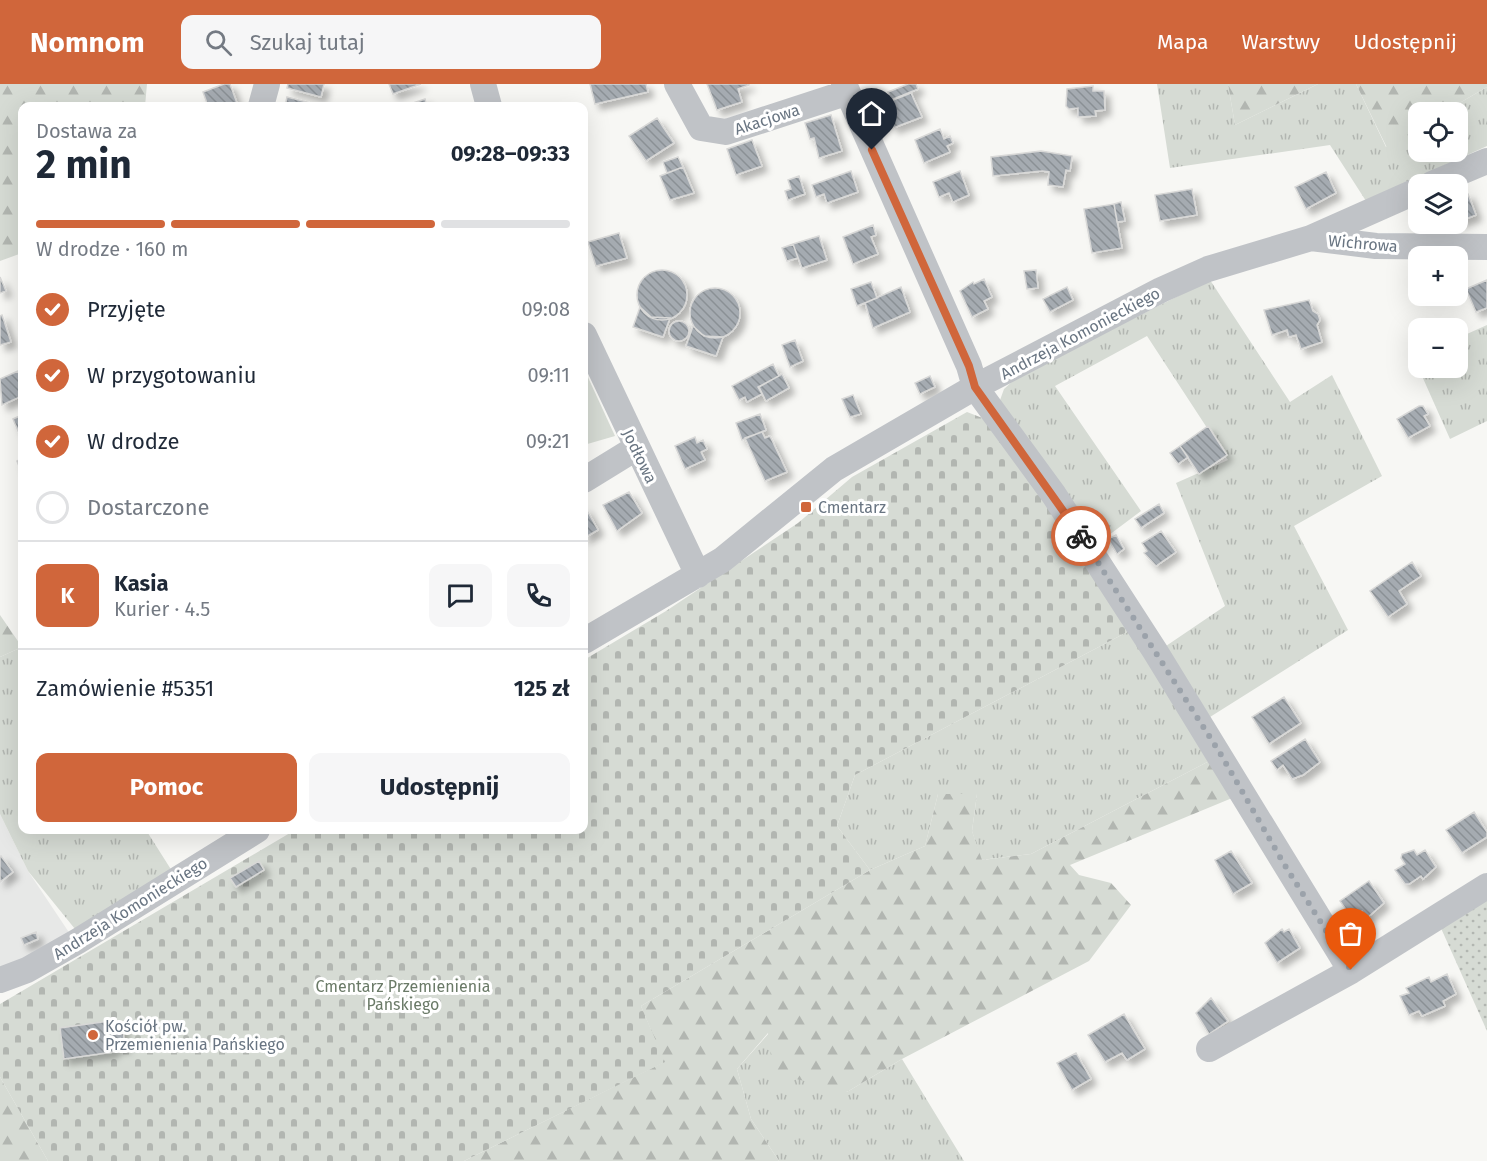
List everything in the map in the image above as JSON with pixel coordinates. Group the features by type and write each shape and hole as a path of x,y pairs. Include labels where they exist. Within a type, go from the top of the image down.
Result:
{"street":[{"path":"262,102 267,84"},
{"path":"483,84 488,102"},
{"name":"Akacjowa","path":"676,84 701,128 714,132 726,132 845,88"},
{"path":"845,88 979,392 1054,495 1155,651 1351,970"},
{"path":"1457,174 1487,162"},
{"name":"Andrzeja Komonieckiego","path":"588,639 722,560 834,470 1161,290 1208,269 1311,238 1408,195"},
{"name":"Wichrowa","path":"1311,238 1376,246 1487,247"},
{"name":"Jodłowa","path":"588,344 698,575"},
{"path":"588,478 636,448"},
{"name":"Andrzeja Komonieckiego","path":"0,980 27,970 78,941 251,834"},
{"path":"1209,1049 1351,970 1487,886"}],"shaded area":[{"path":"0,814 28,871 72,937 24,964 0,967"}],"green space":[{"path":"0,84 147,84 145,102 18,102 18,254 0,261"},
{"path":"1157,84 1228,84 1235,125 1318,84 1356,84 1386,147 1408,134 1408,162 1452,162 1425,174 1408,174 1408,182 1366,201 1330,145 1170,168"},
{"path":"1228,84 1318,84 1235,125"},
{"path":"1356,84 1487,84 1487,87 1461,102 1408,102 1408,135 1387,148"},
{"path":"1487,87 1487,146 1468,155 1468,102 1461,102"},
{"path":"1210,280 1290,402 1332,375 1382,476 1294,526 1348,630 1210,717 1166,646 1225,606 1176,483 1228,460 1147,336 1055,386 1141,511 1097,544 999,403 1004,389 1017,377"},
{"path":"1487,325 1487,421 1450,439 1423,378 1468,378 1468,334"},
{"path":"588,377 615,436 588,444"},
{"name":"Cmentarz Przemienienia Pańskiego","path":"967,412 985,419 1048,498 1131,630 855,775 837,826 870,870 641,1006 665,1062 464,1161 48,1161 0,1077 0,1004 288,834 588,834 588,658 666,611 798,523 852,477"},
{"path":"0,615 18,641 18,649 0,657"},
{"path":"1131,630 1215,758 1031,854 981,860 972,831 977,794 938,794 925,846 870,870 837,826 855,775"},
{"path":"18,649 18,834 149,834 172,871 75,929 28,871 0,814 0,657"},
{"path":"1215,758 1237,796 1070,865 1079,875 1111,883 1131,905 1089,961 902,1059 847,1092 773,1073 768,1033 737,1069 751,1119 779,1161 464,1161 664,1062 641,1006 870,870 925,846 938,794 977,794 972,831 982,860 1031,854"},
{"path":"1487,886 1487,1031 1436,917"},
{"path":"769,1033 847,1092 902,1059 964,1161 779,1161 751,1119 737,1069"},
{"path":"0,1077 48,1161 0,1161"}],"building":[{"path":"230,84 237,102 207,102 203,92"},
{"path":"288,84 324,84 321,97 287,88"},
{"path":"389,84 421,84 393,94"},
{"path":"590,84 646,84 648,92 595,104"},
{"path":"707,84 749,85 738,89 742,102 717,110"},
{"path":"908,84 916,84 918,89 891,100 888,92"},
{"path":"1093,86 1093,91 1104,91 1105,110 1095,111 1096,116 1078,117 1078,108 1069,109 1066,106 1067,89"},
{"path":"911,93 922,117 893,128 883,104"},
{"path":"287,97 307,102 286,102"},
{"path":"831,115 842,151 819,158 814,138 810,139 805,123"},
{"path":"657,118 674,143 646,161 629,136"},
{"path":"940,129 944,139 950,136 953,143 947,146 950,152 924,163 915,140"},
{"path":"752,140 762,166 736,175 727,149"},
{"path":"1041,151 1072,156 1070,171 1066,170 1063,187 1048,185 1049,172 993,176 991,157"},
{"path":"678,157 683,167 667,173 663,162"},
{"path":"683,167 694,193 670,200 660,176"},
{"path":"851,171 858,192 827,203 824,194 816,197 812,185"},
{"path":"960,171 969,195 953,202 949,193 939,197 933,182"},
{"path":"1326,172 1336,193 1306,209 1295,187"},
{"path":"799,176 805,194 788,200 785,191 791,189 788,180"},
{"path":"1192,189 1197,215 1160,221 1155,195"},
{"path":"1468,194 1476,215 1468,218"},
{"path":"1121,202 1125,221 1117,222 1114,204"},
{"path":"1114,204 1122,248 1092,253 1084,209"},
{"path":"873,225 876,235 871,237 878,254 853,264 843,237"},
{"path":"619,233 627,258 596,266 588,242"},
{"path":"819,236 827,260 802,268 793,244"},
{"path":"793,244 798,258 787,261 782,248"},
{"path":"662,270 680,277 687,295 680,313 662,320 644,313 637,295 644,277"},
{"path":"1036,270 1038,288 1027,289 1024,271"},
{"path":"0,277 6,291 0,293"},
{"path":"984,279 992,297 984,301 988,309 972,317 960,291 973,282 974,284"},
{"path":"1487,280 1487,308 1476,312 1468,288"},
{"path":"871,282 877,298 857,306 851,289"},
{"path":"901,287 910,312 873,328 865,303"},
{"path":"1067,287 1073,300 1050,312 1043,299"},
{"path":"715,288 733,295 740,313 733,331 715,338 697,331 690,313 697,295"},
{"path":"1309,300 1320,320 1317,325 1322,342 1301,349 1296,335 1289,337 1287,330 1272,335 1264,310"},
{"path":"640,307 651,317 670,318 663,337 633,327"},
{"path":"2,315 11,342 0,345 0,316"},
{"path":"679,321 686,324 689,331 686,338 679,341 672,338 669,331 672,324"},
{"path":"693,326 704,336 723,337 716,356 686,346"},
{"path":"795,340 803,361 790,367 782,345"},
{"path":"773,364 779,376 758,387 762,394 747,402 745,397 739,400 732,386"},
{"path":"18,371 18,398 2,405 0,379"},
{"path":"782,374 789,388 766,401 759,387"},
{"path":"930,376 935,387 920,394 915,383"},
{"path":"853,395 861,414 850,417 842,399"},
{"path":"1423,406 1428,414 1424,416 1430,426 1408,438 1397,419"},
{"path":"760,414 766,430 742,440 736,423"},
{"path":"18,417 18,431 13,419"},
{"path":"1208,426 1227,455 1199,474 1180,446"},
{"path":"762,432 765,438 770,436 787,472 765,481 745,438"},
{"path":"695,437 697,443 703,440 707,449 701,452 705,460 685,469 675,446"},
{"path":"1180,446 1188,457 1178,464 1170,453"},
{"path":"629,492 642,513 617,531 603,505"},
{"path":"1159,504 1164,513 1141,528 1135,519"},
{"path":"588,512 598,530 588,536"},
{"path":"1161,531 1176,552 1156,566 1144,553 1147,551 1142,543"},
{"path":"1116,535 1124,549 1117,554 1108,539"},
{"path":"1412,562 1421,576 1399,591 1407,604 1388,617 1370,591"},
{"path":"1284,697 1301,723 1269,744 1252,717"},
{"path":"1305,739 1320,762 1303,775 1292,779 1283,765 1277,770 1271,761"},
{"path":"1474,812 1487,832 1487,837 1462,853 1446,830"},
{"path":"1414,850 1417,855 1425,850 1436,867 1423,879 1421,876 1405,884 1395,870 1405,864 1401,858 1402,854"},
{"path":"1231,851 1252,883 1233,894 1215,860"},
{"path":"0,857 13,872 0,882"},
{"path":"259,861 264,870 236,887 230,878"},
{"path":"1369,881 1384,903 1367,918 1362,911 1352,918 1340,901"},
{"path":"1282,929 1284,932 1289,929 1300,948 1277,963 1265,943"},
{"path":"36,932 38,939 24,945 21,938"},
{"path":"1447,974 1456,994 1443,1001 1445,1006 1422,1016 1419,1011 1409,1015 1400,996 1409,993 1406,988 1429,977 1431,982"},
{"path":"1211,998 1228,1021 1209,1034 1196,1013"},
{"path":"1124,1014 1145,1049 1127,1060 1122,1053 1105,1062 1088,1035"},
{"name":"Kościół pw. Przemienienia Pańskiego","path":"109,1021 109,1025 122,1022 125,1047 113,1048 113,1052 64,1059 60,1028"},
{"path":"1076,1053 1091,1079 1072,1090 1057,1063"}],"way so far":[{"path":"1081,536 1220,753 1284,864 1351,970"}],"place":[{"name":"Cmentarz","path":"806,507"},
{"name":"Kościół pw. Przemienienia Pańskiego","path":"93,1035"}],"route":[{"path":"872,150 969,366 975,387 1081,536"}]}
